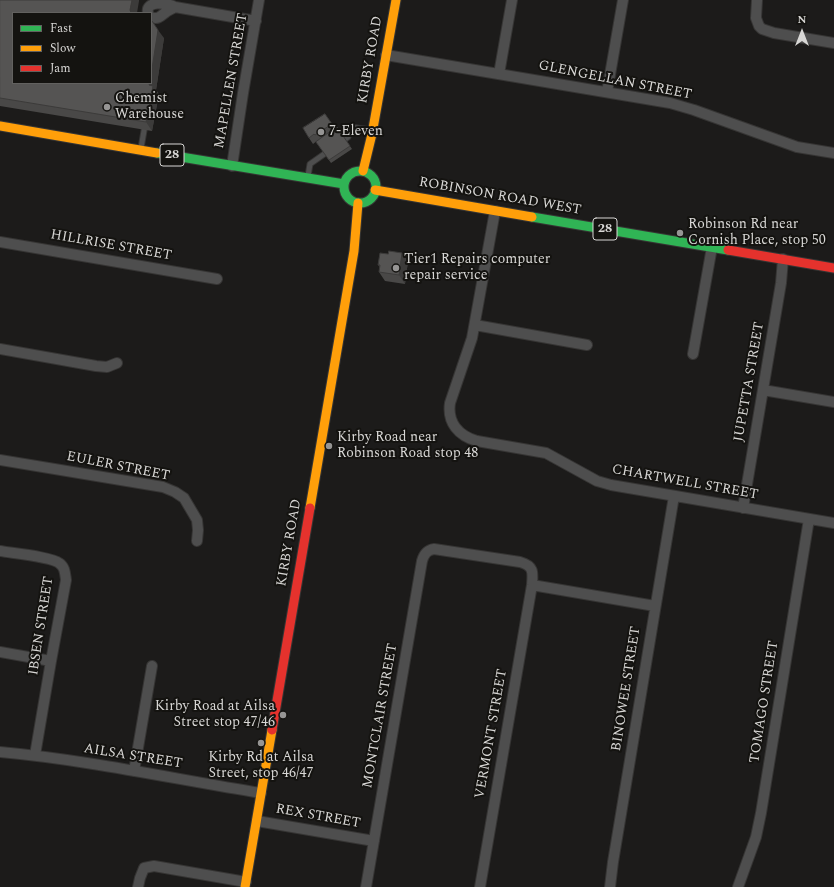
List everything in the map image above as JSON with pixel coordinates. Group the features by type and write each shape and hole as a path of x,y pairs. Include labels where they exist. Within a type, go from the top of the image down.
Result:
{"main road":[{"name":"KIRBY ROAD","path":"363,171 373,131 396,0"},
{"name":"28","path":"0,126 344,184"},
{"path":"357,171 363,171 372,177 375,182 374,194 365,202 358,203 353,201 346,194 344,184 346,178 351,174 357,171"},
{"name":"ROBINSON ROAD WEST","path":"375,190 834,268"},
{"name":"KIRBY ROAD","path":"246,884 354,251 358,203"}],"street":[{"name":"MAPELLEN STREET","path":"232,166 259,0"},
{"path":"499,74 512,0"},
{"path":"607,92 623,0"},
{"path":"757,0 756,18 757,23 762,29 834,43"},
{"path":"148,12 148,6 158,2 168,3 175,7 256,21"},
{"path":"152,17 160,18 175,7"},
{"name":"GLENGELLAN STREET","path":"386,55 681,106 793,146 834,153"},
{"name":"CHARTWELL STREET","path":"495,211 472,338 450,403 451,418 459,432 467,438 477,441 546,453 603,484 834,523"},
{"name":"HILLRISE STREET","path":"0,242 217,278"},
{"path":"693,354 712,247"},
{"name":"JUPETTA STREET","path":"743,508 781,283 783,259"},
{"path":"475,325 587,344"},
{"path":"0,350 96,366 107,367 117,363"},
{"path":"763,390 834,402"},
{"name":"EULER STREET","path":"0,460 163,487 184,498 197,520 197,541"},
{"name":"BINOWEE STREET","path":"610,887 615,847 674,496"},
{"name":"TOMAGO STREET","path":"738,887 756,837 761,813 809,519"},
{"name":"VERMONT STREET","path":"427,551 441,549 525,564 532,570 532,585 480,887"},
{"name":"IBSEN STREET","path":"0,551 50,560 59,563 65,570 66,580 36,755"},
{"name":"MONTCLAIR STREET","path":"366,887 422,561 427,551"},
{"path":"532,585 655,606"},
{"path":"0,652 51,661"},
{"path":"134,771 152,666"},
{"name":"AILSA STREET","path":"0,752 36,755 261,793"},
{"name":"REX STREET","path":"257,821 374,841"},
{"path":"138,887 144,868 154,866 246,884"}],"lane":[{"path":"140,150 146,123"},
{"path":"308,178 310,164 348,137 350,127 373,131"}],"building":[{"path":"0,0 132,0 131,12 12,12 12,84 150,84 153,86 146,122 0,98"},
{"path":"152,21 158,30 152,69"},
{"path":"325,114 332,124 309,138 303,128"},
{"path":"337,127 350,146 329,160 316,142"},
{"path":"389,251 402,253 399,275 379,272 380,265 378,265 380,253 388,254"}],"traffic: fast":[{"path":"157,153 344,184"},
{"path":"360,171 369,174 373,178 376,187 373,196 369,200 360,203 351,200 347,196 344,187 347,178 351,174 360,171"},
{"path":"532,217 728,250"}],"traffic: slow":[{"path":"363,171 372,134 396,0"},
{"path":"0,126 157,153"},
{"path":"375,190 532,217"},
{"path":"310,508 354,251 358,203"},
{"path":"245,887 272,730"}],"traffic: jam":[{"path":"728,250 834,268"},
{"path":"272,730 310,508"}],"place":[{"name":"Chemist Warehouse","path":"107,107"},
{"name":"7-Eleven","path":"321,132"},
{"name":"Robinson Rd near Cornish Place, stop 50","path":"680,233"},
{"name":"Tier1 Repairs computer repair service","path":"396,268"},
{"name":"Kirby Road near Robinson Road stop 48","path":"329,446"},
{"name":"Kirby Road at Ailsa Street stop 47/46","path":"283,715"},
{"name":"Kirby Rd at Ailsa Street, stop 46/47","path":"261,743"}]}
